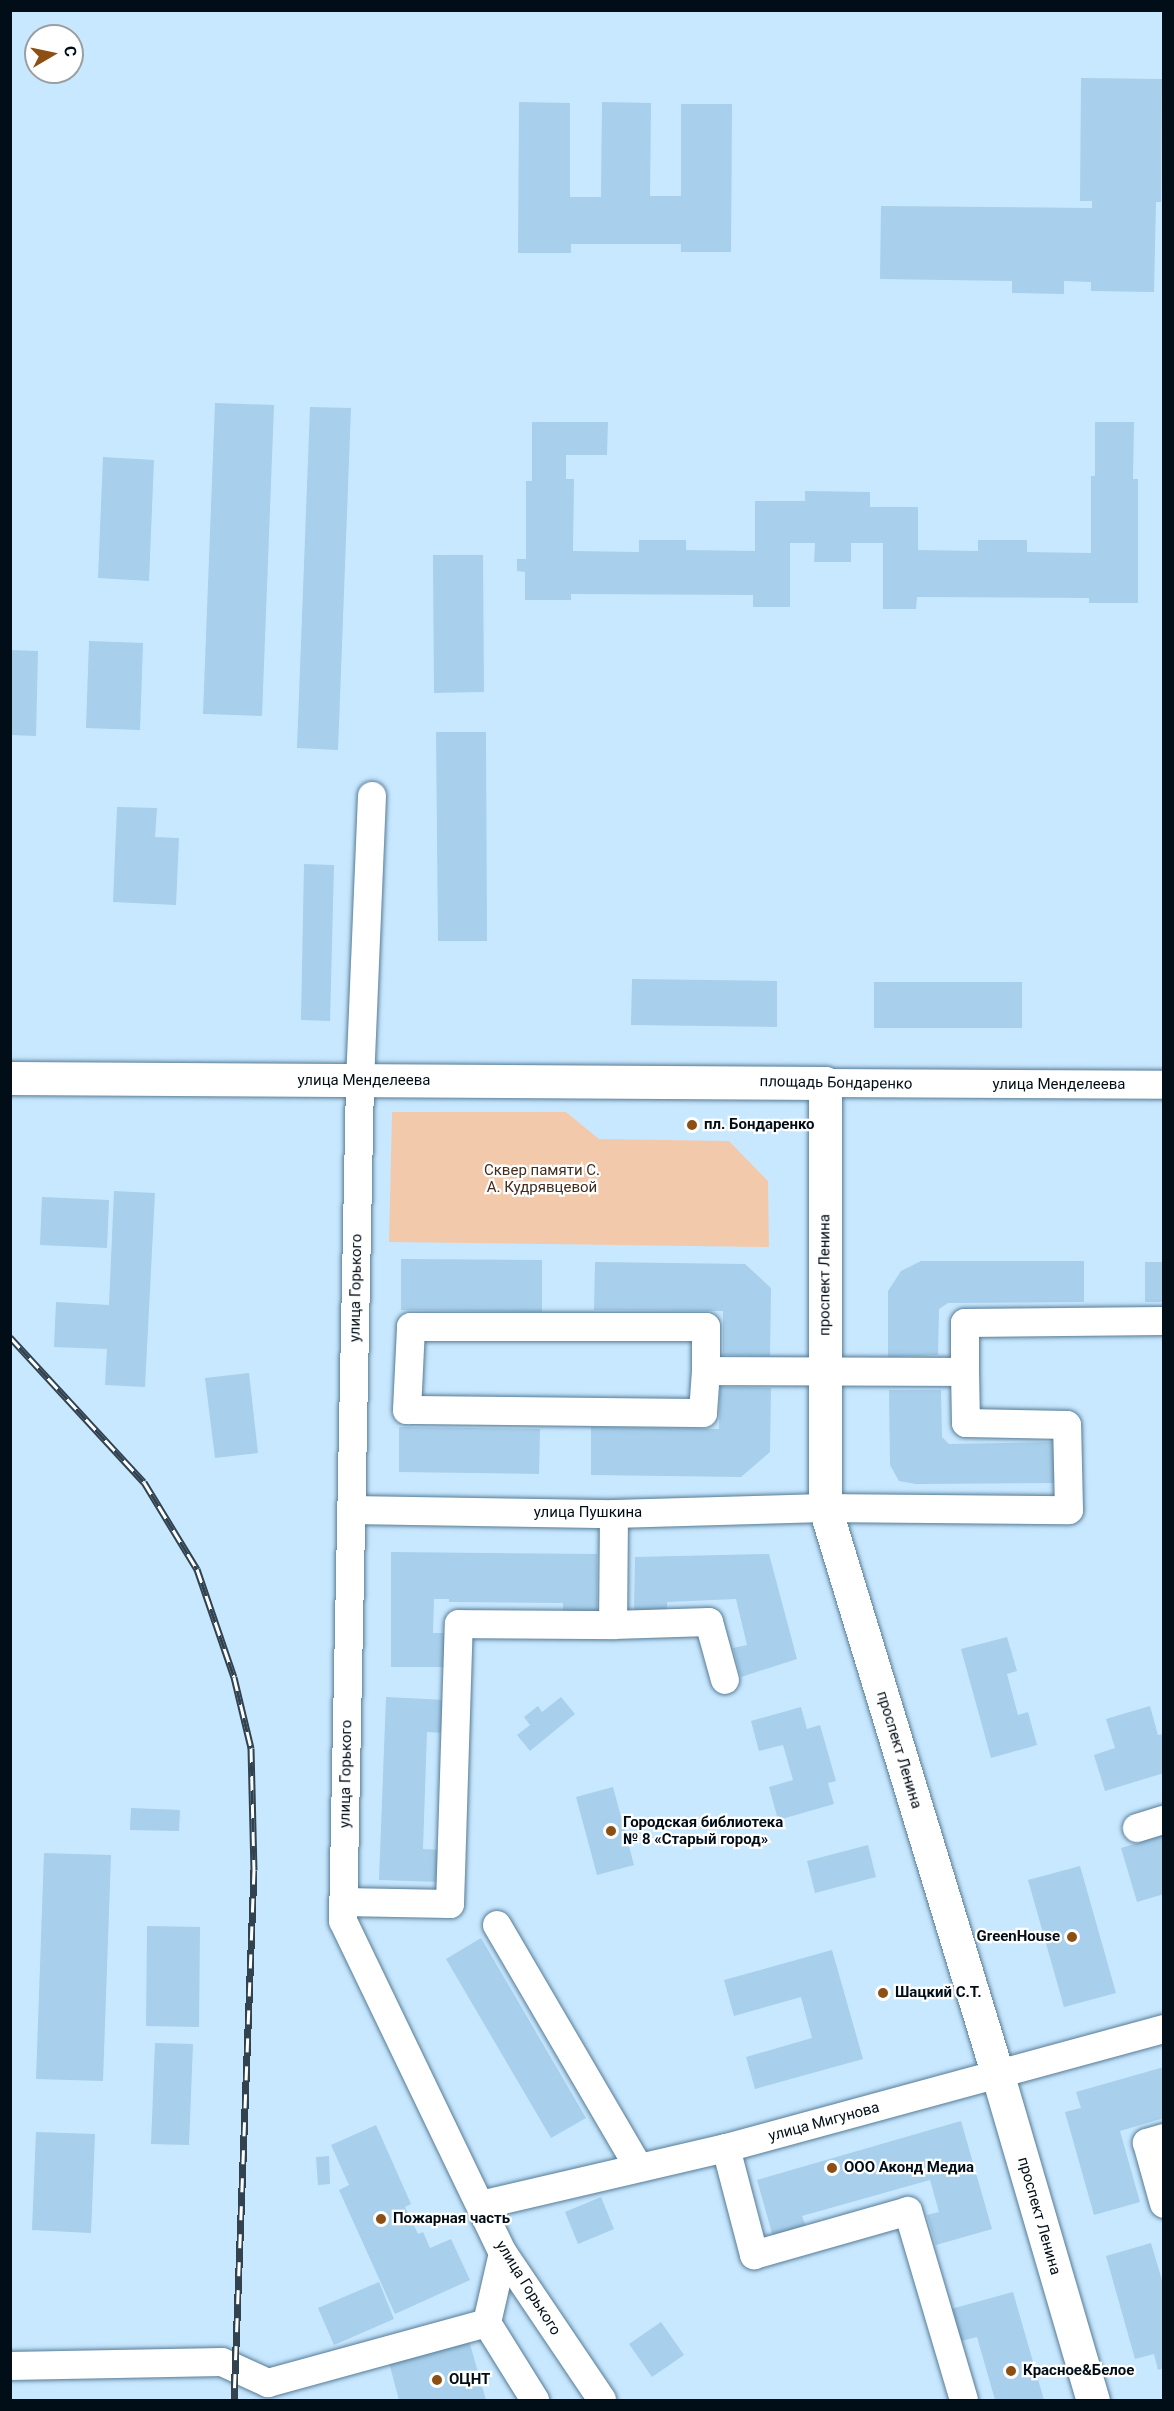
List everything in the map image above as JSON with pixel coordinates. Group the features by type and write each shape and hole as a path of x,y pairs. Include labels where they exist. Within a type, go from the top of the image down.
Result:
{"main road":[{"name":"улица Менделеева","path":"10,1078 360,1082 717,1082"},
{"name":"площадь Бондаренко","path":"717,1082 825,1083"},
{"name":"проспект Ленина","path":"825,1083 825,1508 998,2076 1093,2400"}],"street":[{"name":"улица Горького","path":"372,796 360,1082 343,1921 503,2253 602,2400"},
{"name":"площадь Бондаренко","path":"825,1083 955,1084"},
{"name":"улица Менделеева","path":"955,1084 1164,1085"},
{"path":"706,1371 965,1372 965,1323 1164,1321"},
{"path":"411,1327 706,1327 706,1371 703,1413 407,1410 411,1327"},
{"name":"улица Пушкина","path":"351,1510 614,1514 825,1508 873,1511 1070,1510 1067,1425 966,1423 965,1372"},
{"path":"613,1625 614,1514"},
{"path":"343,1902 450,1904 459,1624 613,1625 709,1622 725,1680"},
{"path":"497,1925 639,2168"},
{"name":"улица Мигунова","path":"481,2205 726,2148 998,2076 1164,2029"},
{"path":"1164,2138 1147,2143 1164,2204"},
{"path":"726,2148 754,2255 908,2211 964,2400"},
{"path":"503,2253 487,2323 535,2400"},
{"path":"10,2366 222,2362 273,2392 487,2323"}],"green space":[{"name":"Сквер памяти С. А. Кудрявцевой","path":"392,1112 566,1112 599,1139 729,1141 768,1181 769,1247 389,1242"}],"building":[{"path":"1081,78 1162,79 1161,202 1156,202 1154,292 1091,291 1091,282 1064,281 1064,294 1012,293 1012,281 880,279 881,206 1092,208 1092,201 1080,201"},
{"path":"519,102 570,103 570,197 601,197 602,102 651,103 650,196 681,196 681,104 732,104 731,252 681,252 681,244 571,244 571,253 518,253"},
{"path":"215,403 274,405 262,716 203,714"},
{"path":"310,407 351,408 338,750 297,748"},
{"path":"532,422 608,422 607,455 566,455 566,479 574,479 573,551 639,552 639,540 686,540 686,550 755,551 755,501 805,501 805,491 870,492 870,507 918,507 918,550 978,551 978,540 1027,540 1027,552 1091,553 1091,476 1095,476 1095,422 1134,422 1133,479 1138,479 1138,603 1089,603 1089,598 917,597 916,609 883,609 883,543 851,543 851,562 814,562 815,543 790,543 790,607 753,607 753,595 571,594 571,600 525,600 525,572 517,571 517,559 526,559 526,481 532,481"},
{"path":"103,457 154,460 149,581 98,578"},
{"path":"433,555 483,555 484,692 434,693"},
{"path":"89,641 143,643 140,730 86,728"},
{"path":"10,650 38,651 36,736 10,735"},
{"path":"436,732 486,732 487,941 438,941"},
{"path":"117,807 157,808 155,837 179,838 176,905 113,902"},
{"path":"304,864 334,865 330,1021 301,1020"},
{"path":"632,979 777,981 777,1027 631,1025"},
{"path":"874,982 1022,982 1022,1028 874,1028"},
{"path":"114,1191 155,1193 145,1387 105,1385 107,1349 54,1347 56,1302 109,1305"},
{"path":"42,1197 109,1200 107,1248 40,1245"},
{"path":"401,1259 542,1260 542,1312 401,1310"},
{"path":"921,1261 1084,1261 1084,1302 948,1303 939,1309 938,1355 888,1357 888,1291 901,1271"},
{"path":"595,1262 745,1264 771,1288 770,1356 723,1355 723,1311 594,1310"},
{"path":"1145,1262 1164,1262 1164,1302 1145,1302"},
{"path":"249,1373 258,1453 215,1458 205,1378"},
{"path":"720,1387 771,1388 770,1452 741,1477 591,1475 591,1427 719,1429"},
{"path":"889,1390 941,1390 942,1437 949,1444 1057,1442 1057,1483 916,1484 899,1481 890,1465"},
{"path":"399,1427 540,1429 539,1474 399,1472"},
{"path":"391,1552 597,1554 597,1615 563,1615 563,1603 449,1602 449,1599 434,1599 433,1633 449,1633 448,1667 391,1667"},
{"path":"769,1554 797,1659 741,1677 733,1648 747,1645 736,1599 667,1602 667,1614 634,1614 635,1557"},
{"path":"1007,1637 1017,1671 1007,1674 1018,1715 1028,1712 1037,1745 991,1758 961,1649"},
{"path":"386,1697 445,1700 444,1733 427,1732 423,1849 440,1850 439,1882 379,1880"},
{"path":"561,1697 575,1714 530,1751 517,1735 530,1725 524,1717 538,1706 542,1712"},
{"path":"1150,1706 1158,1735 1164,1734 1164,1773 1105,1791 1094,1755 1115,1748 1106,1719"},
{"path":"801,1707 807,1729 820,1725 836,1781 828,1783 834,1804 778,1820 769,1787 793,1780 783,1745 759,1751 751,1721"},
{"path":"613,1787 634,1865 597,1875 576,1797"},
{"path":"131,1808 180,1810 179,1831 130,1830"},
{"path":"1164,1835 1164,1894 1137,1902 1121,1848"},
{"path":"868,1845 876,1877 815,1893 807,1861"},
{"path":"44,1853 111,1855 103,2081 36,2079"},
{"name":"GreenHouse","path":"1080,1866 1116,1993 1064,2007 1028,1880"},
{"path":"147,1926 200,1927 199,2027 146,2026"},
{"path":"481,1938 586,2118 551,2138 446,1959"},
{"path":"832,1950 863,2059 755,2089 746,2057 812,2038 801,1997 734,2016 724,1980"},
{"path":"155,2043 193,2044 189,2145 151,2144"},
{"path":"1164,2067 1164,2118 1120,2131 1140,2202 1094,2215 1065,2112 1081,2108 1076,2092"},
{"path":"961,2121 992,2229 936,2245 927,2215 939,2212 930,2180 802,2216 806,2227 773,2237 757,2180"},
{"name":"Пожарная часть","path":"376,2125 411,2204 405,2207 418,2234 423,2232 430,2248 451,2239 470,2280 395,2314 339,2190 349,2185 331,2145"},
{"path":"36,2132 95,2134 91,2233 32,2230"},
{"path":"329,2156 330,2184 318,2185 316,2157"},
{"path":"601,2197 614,2229 578,2244 565,2212"},
{"path":"1151,2243 1164,2287 1164,2368 1158,2370 1154,2354 1135,2359 1106,2256"},
{"path":"379,2282 394,2319 334,2345 318,2308"},
{"path":"1013,2292 1044,2400 995,2400 977,2337 961,2341 951,2309"},
{"path":"661,2322 684,2355 652,2377 629,2344"},
{"name":"ОЦНТ","path":"468,2337 486,2400 399,2400 388,2359"}],"railway":[{"path":"10,1337 144,1482 197,1569 234,1677 251,1748 254,1870 234,2400"}],"place":[{"name":"пл. Бондаренко","path":"692,1125"},
{"name":"Городская библиотека № 8 «Старый город»","path":"611,1831"},
{"name":"GreenHouse","path":"1072,1937"},
{"name":"Шацкий С.Т.","path":"883,1993"},
{"name":"ООО Аконд Медиа","path":"832,2168"},
{"name":"Пожарная часть","path":"381,2219"},
{"name":"Красное&Белое","path":"1011,2371"},
{"name":"ОЦНТ","path":"437,2380"}]}
